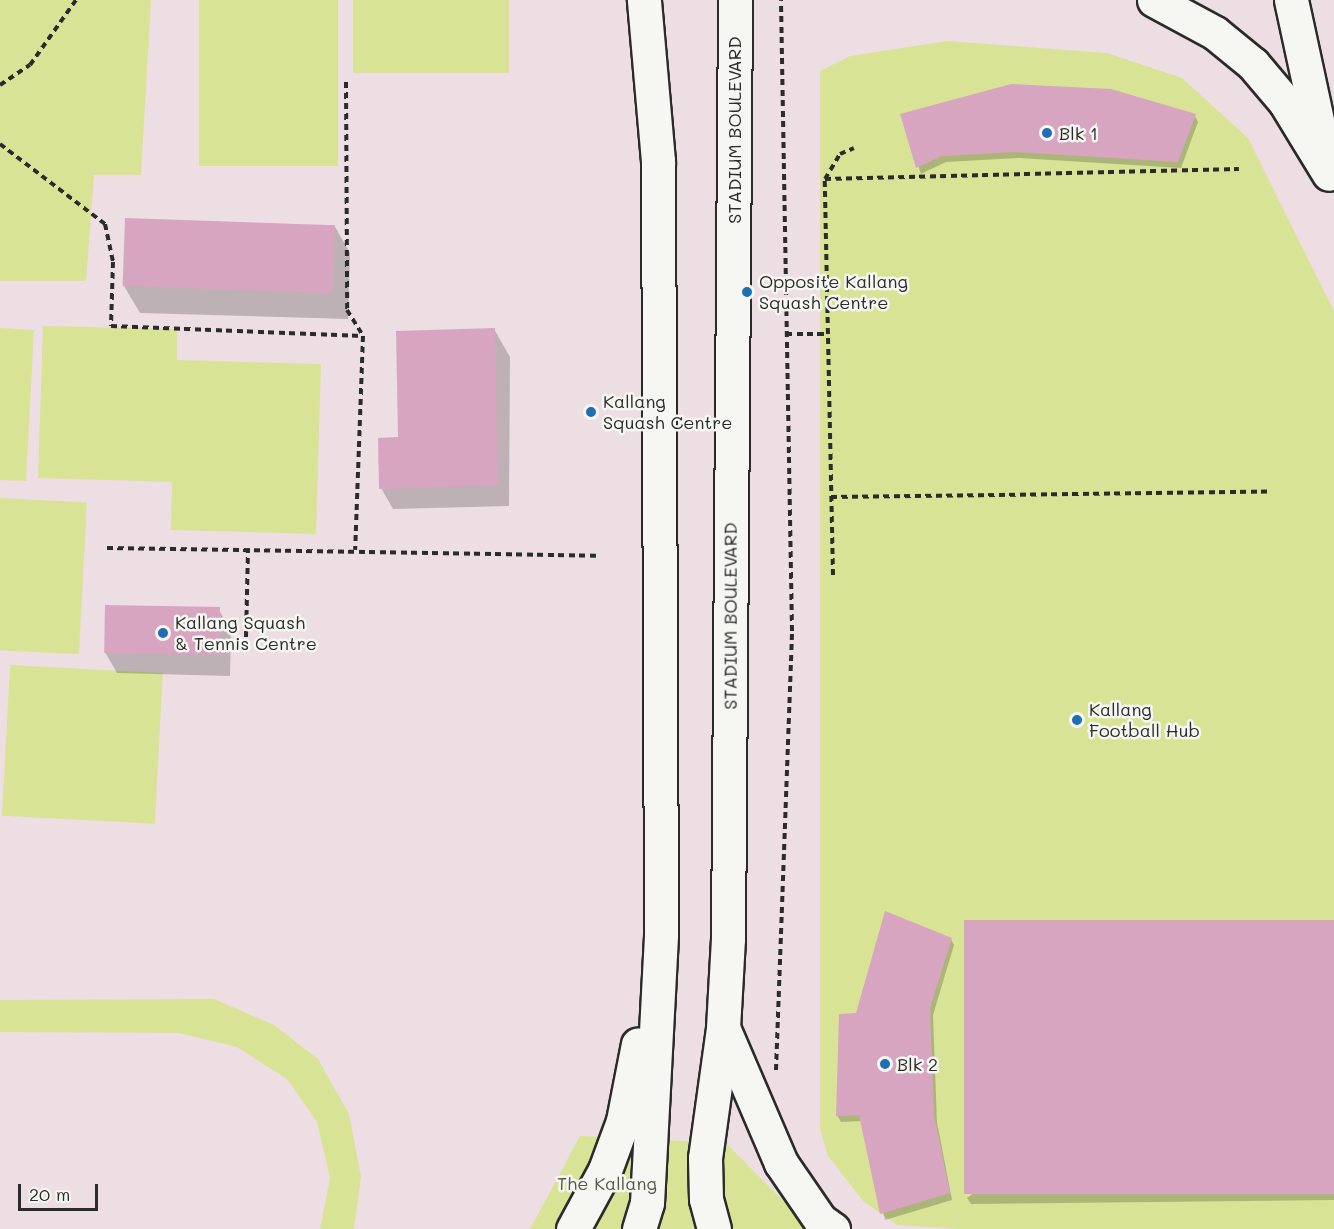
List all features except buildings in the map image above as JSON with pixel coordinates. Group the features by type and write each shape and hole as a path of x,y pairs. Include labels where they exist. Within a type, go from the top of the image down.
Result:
{"street":[{"path":"639,1229 647,1203 661,934 658,161 644,0"},
{"name":"STADIUM BOULEVARD","path":"714,1229 706,1199 705,1158 723,1028 728,938 735,0"},
{"path":"1154,0 1215,33 1253,64 1285,102 1331,179"},
{"path":"1291,0 1331,179"},
{"path":"573,1229 605,1170 623,1121 661,934"},
{"path":"723,1028 781,1163 820,1220 833,1229"}],"path":[{"path":"0,85 30,66 76,0"},
{"path":"777,1035 792,631 781,0"},
{"path":"346,81 347,310 363,336 354,549"},
{"path":"0,144 105,224 113,262 111,326 363,336"},
{"path":"833,575 825,179 840,154 854,148"},
{"path":"825,179 1239,169"},
{"path":"786,334 828,334"},
{"path":"831,497 1271,492"},
{"path":"107,548 354,549 596,556"},
{"path":"246,637 248,549"}],"green space":[{"path":"0,0 151,0 141,175 94,175 86,281 0,281"},
{"path":"199,0 338,0 338,166 199,166"},
{"path":"353,0 509,0 509,73 353,73"},
{"name":"Kallang Football Hub","path":"947,41 1107,53 1182,78 1248,138 1334,311 1334,1229 961,1229 897,1225 863,1201 828,1156 820,1129 820,71 850,56"},
{"path":"43,326 177,329 177,360 321,364 316,534 171,530 172,482 38,478"},
{"path":"0,328 34,330 26,481 0,480"},
{"path":"0,498 87,503 79,654 0,650"},
{"path":"10,665 163,673 155,824 2,816"},
{"path":"214,999 274,1025 318,1059 349,1114 361,1177 354,1229 320,1229 330,1178 317,1122 287,1079 237,1047 179,1033 0,1032 0,1000"},
{"name":"The Kallang","path":"580,1136 726,1143 797,1215 828,1229 530,1229"}],"place":[{"name":"Blk 1","path":"1047,133"},
{"name":"Opposite Kallang Squash Centre","path":"747,292"},
{"name":"Kallang Squash Centre","path":"591,412"},
{"name":"Kallang Squash & Tennis Centre","path":"163,633"},
{"name":"Kallang Football Hub","path":"1077,720"},
{"name":"Blk 2","path":"885,1064"}]}
